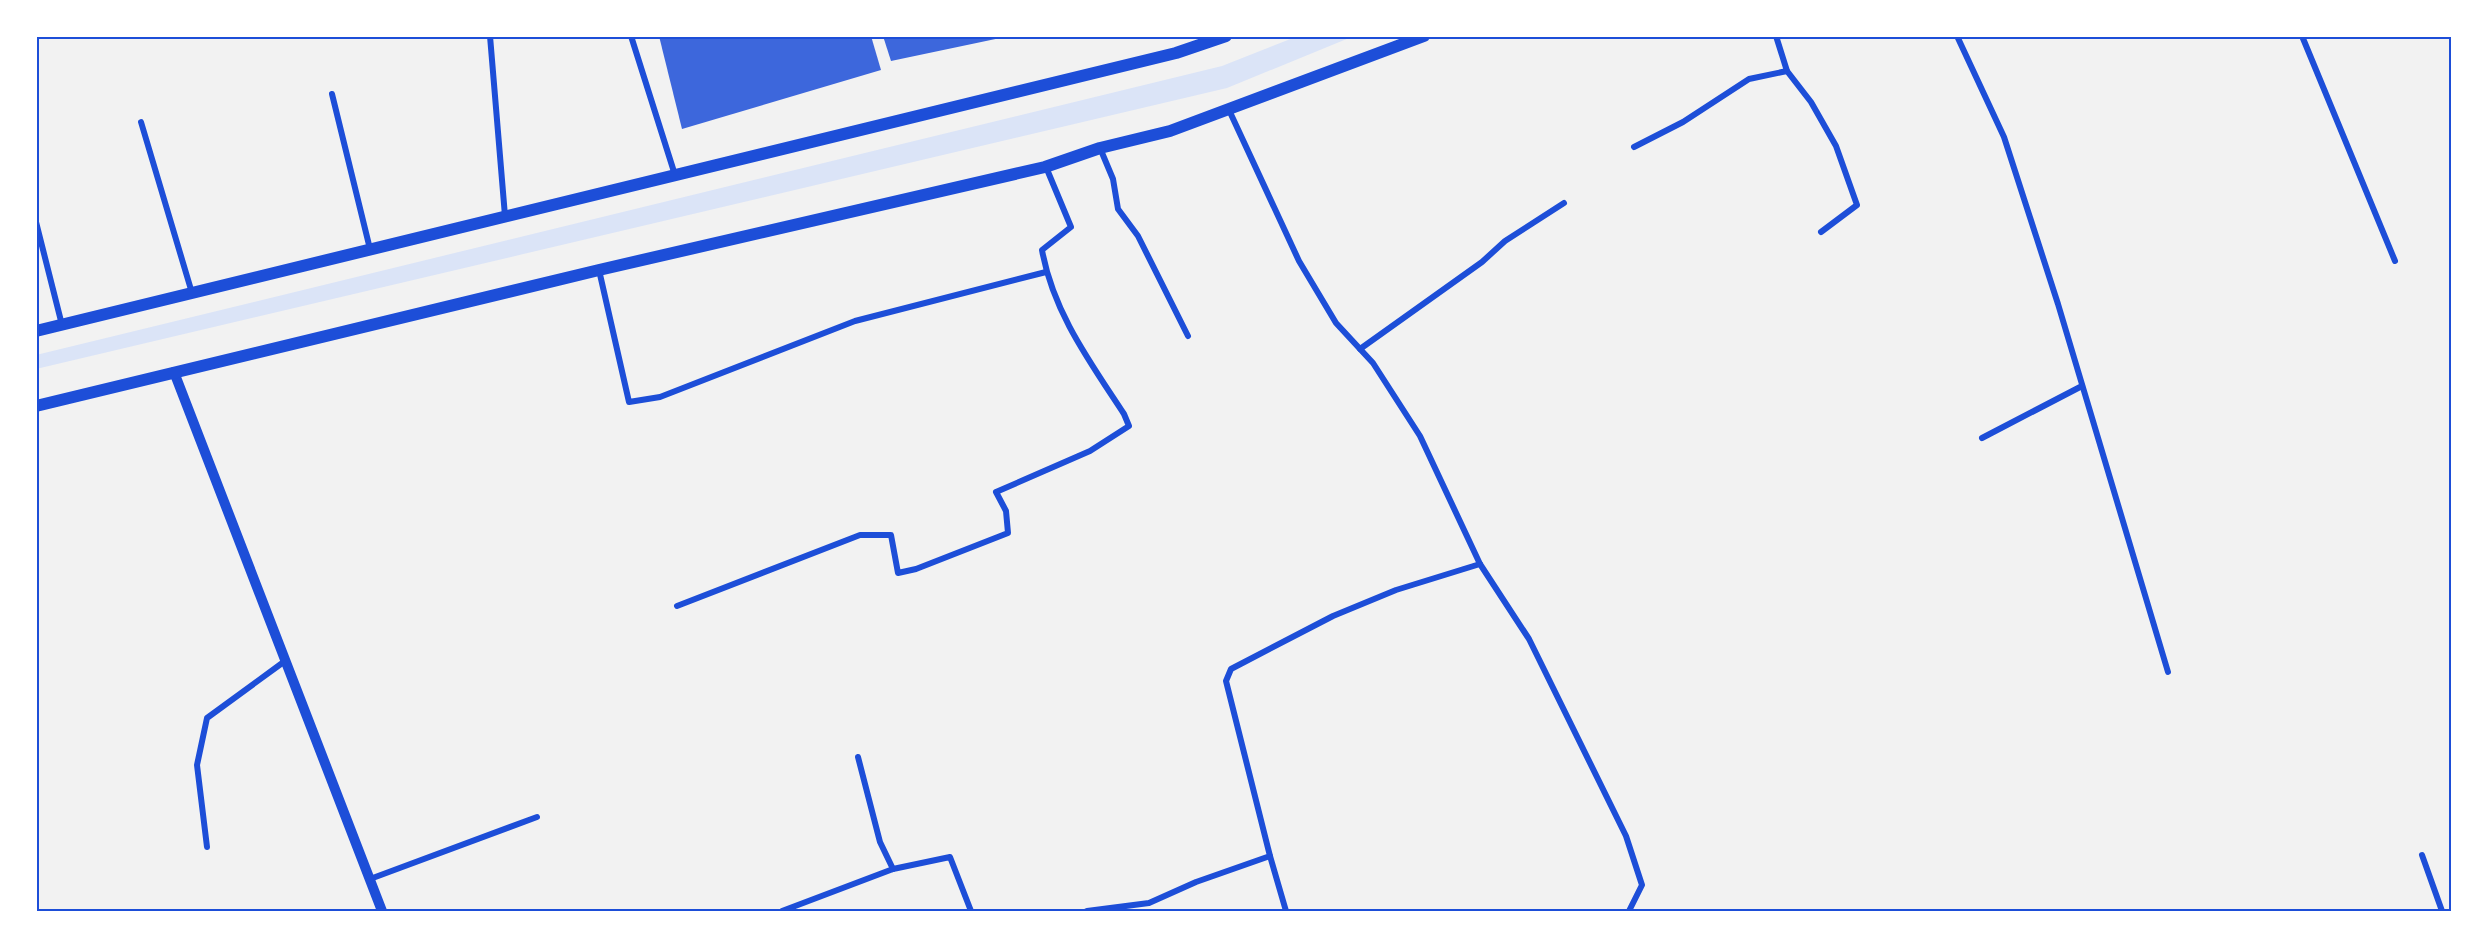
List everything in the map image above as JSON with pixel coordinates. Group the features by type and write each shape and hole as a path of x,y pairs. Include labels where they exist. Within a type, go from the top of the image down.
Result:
{"main road":[{"path":"36,331 1176,53 1224,36"},
{"path":"36,406 599,270 1046,166 1100,148 1170,132 1424,36"}],"street":[{"path":"490,36 505,217"},
{"path":"631,36 675,176"},
{"path":"1776,36 1787,71 1810,102 1836,146 1857,205 1821,232"},
{"path":"1957,36 2004,137 2058,304 2168,672"},
{"path":"2302,36 2395,261"},
{"path":"1634,147 1683,122 1749,79 1787,71"},
{"path":"332,94 370,250"},
{"path":"1229,110 1299,261 1336,323 1373,363 1420,436 1480,564 1528,639 1626,836 1642,885 1629,911"},
{"path":"141,122 193,293"},
{"path":"1100,148 1113,179 1118,209 1138,236 1188,336"},
{"path":"677,606 860,535 891,535 898,573 936,561 1008,532 1006,511 996,492 1090,451 1129,426 1124,414 1071,332 1046,272 1042,250 1071,226 1046,166"},
{"path":"1360,349 1482,262 1505,241 1564,203"},
{"path":"36,222 62,325"},
{"path":"599,270 629,402 660,397 855,321 1046,272"},
{"path":"174,372 382,911"},
{"path":"1982,438 2082,386"},
{"path":"1286,911 1226,681 1231,669 1333,616 1396,590 1480,564"},
{"path":"207,847 196,765 207,718 285,661"},
{"path":"858,757 880,842 893,869"},
{"path":"370,879 537,816"},
{"path":"2422,855 2442,911"},
{"path":"1087,911 1149,903 1196,882 1270,856"},
{"path":"782,911 893,869 950,857 971,911"}],"shaded area":[{"path":"1298,36 1354,36 1227,88 36,369 36,355 1222,66"}],"building":[{"path":"659,36 871,36 881,70 682,129"},
{"path":"883,36 1005,36 1005,37 891,61"}]}
